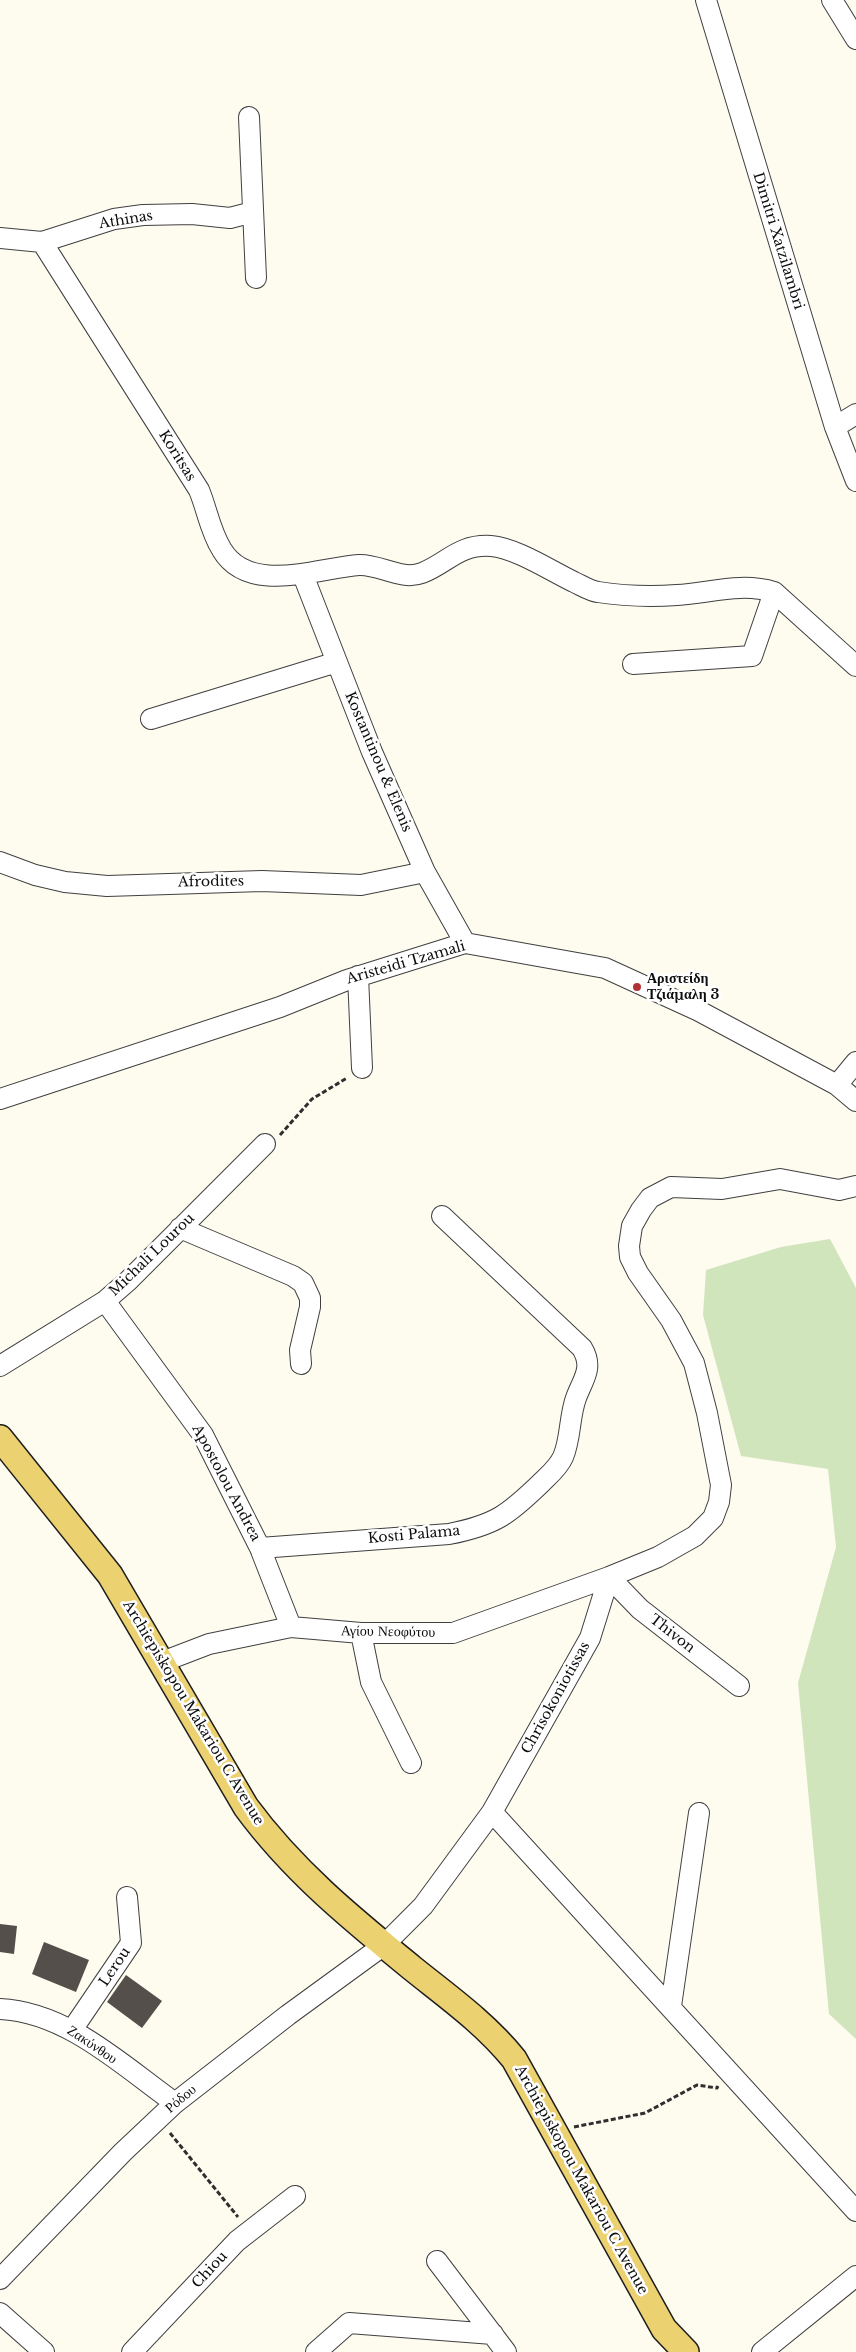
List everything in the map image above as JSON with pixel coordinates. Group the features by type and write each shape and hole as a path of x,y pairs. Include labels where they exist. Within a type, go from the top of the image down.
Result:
{"main road":[{"name":"Archiepiskopou Makariou C Avenue","path":"0,1438 10,1459 110,1575 246,1807 270,1839 336,1905 499,2041 524,2074 664,2329 686,2352"}],"street":[{"name":"Dimitri Xatzilambri","path":"706,0 835,427 856,481"},
{"path":"832,0 856,39"},
{"path":"248,117 256,278"},
{"name":"Athinas","path":"0,238 42,242 114,219 143,215 192,214 230,218 253,212"},
{"name":"Koritsas","path":"42,242 199,490 222,551 240,568 256,574 303,575 361,565 406,575 421,573 459,550 491,546 516,553 595,592 643,597 743,587 758,587 774,592"},
{"path":"835,427 856,414"},
{"name":"Kostantinou & Elenis","path":"303,575 372,752 425,872 465,943"},
{"path":"633,664 752,656 774,592 856,666"},
{"path":"151,719 337,662"},
{"name":"Afrodites","path":"0,862 35,875 65,882 107,886 244,881 361,885 425,872"},
{"name":"Aristeidi Tzamali","path":"0,1099 280,1007 358,976 465,943 605,968 699,1011 837,1084 856,1101"},
{"path":"358,976 362,1068"},
{"path":"837,1084 856,1062"},
{"name":"Michali Lourou","path":"0,1366 104,1301 128,1281 264,1144"},
{"path":"609,1577 658,1557 695,1536 713,1518 719,1502 721,1485 694,1363 671,1320 630,1257 629,1246 632,1226 641,1210 650,1198 663,1190 677,1186 722,1189 780,1179 838,1190 856,1186"},
{"name":"Kosti Palama","path":"260,1548 450,1534 470,1530 492,1522 513,1510 557,1468 568,1441 576,1398 588,1372 586,1356 582,1348 442,1216"},
{"path":"180,1228 293,1276 303,1284 310,1298 310,1307 301,1340 301,1364"},
{"name":"Apostolou Andrea","path":"104,1301 203,1435 260,1548 291,1627"},
{"name":"Αγίου Νεοφύτου","path":"162,1662 208,1644 291,1627 361,1634 453,1633 609,1577"},
{"name":"Thivon","path":"609,1577 640,1609 739,1686"},
{"name":"Chrisokoniotissas","path":"384,1945 424,1906 492,1812 590,1638 609,1577"},
{"path":"361,1634 371,1682 411,1763"},
{"path":"492,1812 856,2211"},
{"path":"671,2006 699,1813"},
{"name":"Lerou","path":"72,2030 131,1942 127,1897"},
{"name":"Ρόδου","path":"0,2279 175,2103 288,2015 384,1945"},
{"name":"Ζακύνθου","path":"0,2009 36,2014 72,2030 175,2103"},
{"name":"Chiou","path":"132,2352 237,2241 295,2196"},
{"path":"437,2261 506,2352"},
{"path":"762,2352 856,2276"},
{"path":"0,2313 44,2352"},
{"path":"316,2352 349,2324 493,2334"}],"path":[{"path":"264,1144 282,1135 312,1099 362,1068"},
{"path":"555,2131 645,2113 697,2085 717,2088 730,2071"},
{"path":"158,2118 250,2231"}],"green space":[{"path":"830,1239 856,1288 856,2039 829,2014 798,1683 836,1547 828,1469 741,1456 703,1315 706,1270 781,1247"}],"building":[{"path":"0,1924 17,1926 14,1954 0,1952"},
{"path":"44,1942 89,1960 76,1992 32,1974"},
{"path":"126,1975 162,2001 142,2028 107,2002"}],"place":[{"name":"Αριστείδη Τζιάμαλη 3","path":"637,987"}]}
